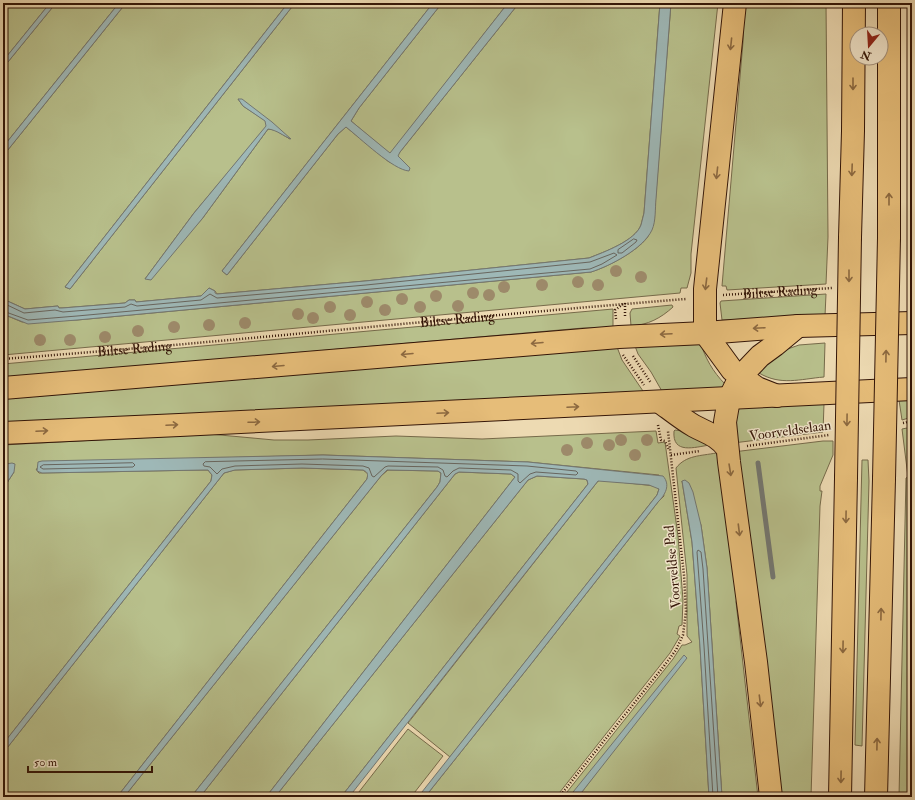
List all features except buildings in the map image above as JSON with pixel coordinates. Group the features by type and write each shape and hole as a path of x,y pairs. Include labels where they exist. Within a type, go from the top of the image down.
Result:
{"main road":[{"path":"735,3 705,297 705,332 732,370 757,388 777,396"},
{"path":"840,797 853,131 854,3"},
{"path":"876,797 889,238 889,3"},
{"name":"Biltse Rading","path":"3,388 623,336 798,326 912,323"},
{"path":"771,797 756,662 727,448 725,422 729,399 740,377 760,356 776,346 798,326"},
{"path":"3,433 404,416 912,388"},
{"path":"656,402 721,440 727,448"}],"path":[{"name":"Biltse Rading","path":"3,359 156,347 625,303 836,288"},
{"name":"Voorveldse Pad","path":"559,797 664,666 676,650 683,635 686,611 684,575 671,455 666,424 656,402 655,388 631,352 623,336 625,326 625,303"},
{"path":"625,303 615,310 623,336 620,351 656,402 661,440 665,441 671,455"},
{"path":"900,424 912,421"},
{"name":"Voorveldselaan","path":"671,455 835,434"}],"green space":[{"path":"3,3 50,3 3,61"},
{"path":"56,3 119,3 3,147 3,68"},
{"path":"126,3 288,3 65,287 70,289 295,3 433,3 222,271 227,275 338,134 346,127 389,162 410,168 397,156 519,3 660,3 644,213 641,225 638,231 626,241 589,258 365,281 217,294 209,288 201,296 136,302 135,300 129,300 125,303 62,308 59,308 58,306 25,309 3,299 3,156","holes":["238,99 290,139 275,130 268,129 202,219 145,279 194,213 267,126 266,121 243,106"]},
{"path":"442,3 508,3 390,154 351,121 359,108"},
{"path":"671,3 718,3 691,254 691,273 687,288 681,288 680,293 3,355 3,314 22,322 77,320 591,272 613,263 636,249 647,238 654,218"},
{"path":"744,3 826,3 828,237 826,284 727,290 726,286 722,286 743,42"},
{"path":"912,3 912,265 911,238"},
{"path":"826,294 825,316 722,320 721,301"},
{"path":"672,305 673,307 659,318 643,324 631,326 630,313 632,309"},
{"path":"613,309 613,328 583,328 3,378 3,364"},
{"path":"700,341 710,364 725,384 721,390 663,393 651,372 638,354 635,346"},
{"path":"825,343 824,377 783,381 767,377 759,373 758,368 785,350 799,345"},
{"path":"617,347 622,360 645,394 3,423 3,399"},
{"path":"912,399 912,417 902,420 899,400"},
{"path":"824,404 823,432 733,443 734,408"},
{"path":"912,427 912,797 899,797 906,478 908,477 902,429"},
{"path":"675,430 682,431 710,445 691,448 681,447 674,439"},
{"path":"656,431 658,443 665,442 678,536 683,600 682,625 679,626 677,634 680,636 670,653 556,797 425,797 664,496 659,475 528,462 323,455 216,458 36,469 39,473 208,470 212,475 211,481 3,744 3,489 14,472 3,468 3,445 209,434 274,440 396,436 482,439"},
{"path":"833,441 833,455 820,486 820,491 822,491 820,506 811,797 774,797 733,452"},
{"path":"716,453 722,465 740,584 736,602 758,797 722,797 707,568 701,525 682,481 692,542 709,797 578,797 597,772 569,797 563,797 673,659 682,645 692,642 687,636 687,575 676,468 689,458"},
{"path":"862,460 868,460 869,481 862,746 855,745"},
{"path":"302,468 363,470 368,474 367,479 117,797 14,797 3,788 3,745 7,748 224,473 234,470"},
{"path":"388,470 438,471 441,473 440,482 191,797 124,797 381,476"},
{"path":"459,472 511,474 515,477 266,797 200,797 455,474"},
{"path":"537,476 584,479 587,480 588,484 341,797 275,797 528,480"},
{"path":"601,480 655,486 659,489 657,495 450,757 408,723 598,481"},
{"path":"408,729 443,756 411,797 355,797"}],"water":[{"path":"50,3 56,3 3,68 3,61"},
{"path":"119,3 126,3 3,156 3,147"},
{"path":"288,3 295,3 70,289 65,287"},
{"path":"433,3 442,3 359,108 351,121 390,153 508,3 519,3 400,152 398,156 410,168 409,171 402,169 386,160 346,127 338,134 227,275 222,271"},
{"path":"660,3 671,3 654,223 648,237 641,244 625,256 607,266 591,272 28,324 3,314 3,299 25,309 58,306 59,308 62,308 125,303 129,300 135,300 136,302 201,296 209,288 217,294 365,281 589,258 610,249 626,241 638,231 644,213"},
{"path":"238,99 242,99 291,139 268,129 202,219 151,280 145,279 194,213 266,126 265,121 243,106"},
{"path":"323,455 528,462 663,476 667,486 661,499 425,797 418,797 657,495 659,489 649,485 598,481 349,797 341,797 588,484 587,480 584,479 537,476 528,480 275,797 266,797 515,477 511,474 459,472 455,474 200,797 191,797 440,482 441,473 438,471 387,470 124,797 117,797 368,476 367,472 363,470 302,468 235,470 224,473 7,748 4,747 3,744 211,481 212,475 208,470 42,473 37,471 38,462"},
{"path":"6,464 15,464 14,472 3,489 3,468"},
{"path":"685,480 689,483 693,492 701,525 707,568 722,797 709,797 692,542 682,481"},
{"path":"684,655 687,658 578,797 569,797"}],"waterway":[{"path":"758,463 773,577"}]}
